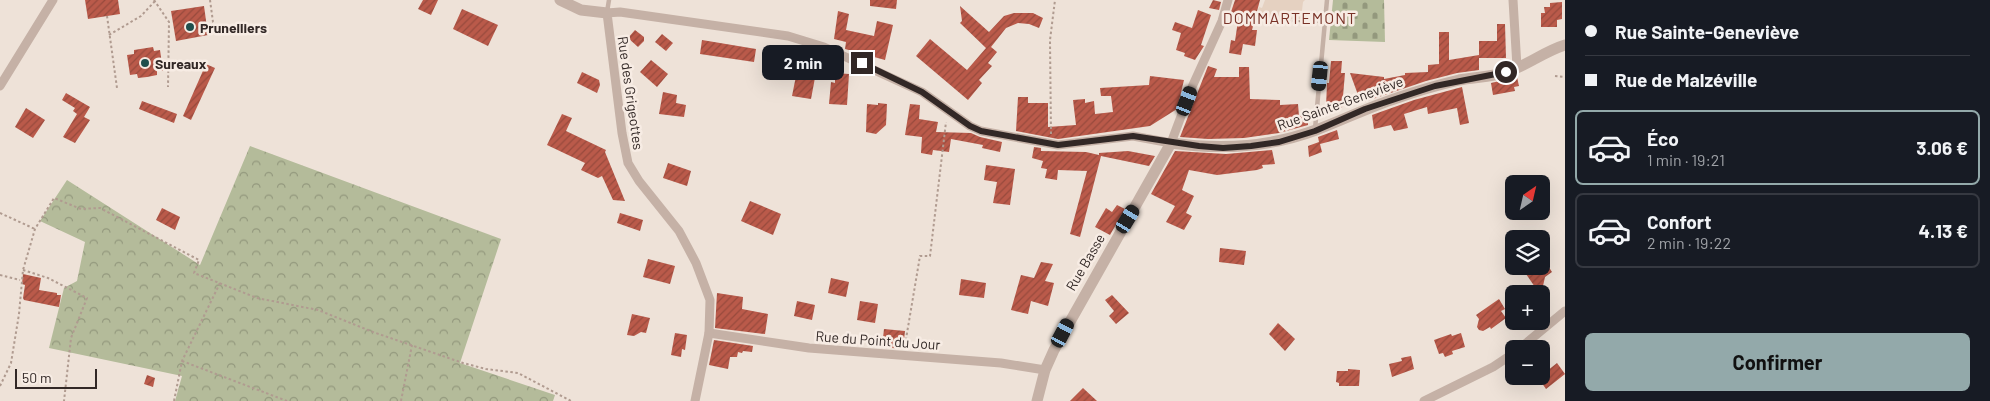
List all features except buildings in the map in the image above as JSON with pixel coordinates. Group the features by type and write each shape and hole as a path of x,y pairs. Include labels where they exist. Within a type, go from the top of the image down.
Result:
{"street":[{"path":"0,86 53,0"},
{"path":"560,0 581,10 606,13 620,12 804,40 897,79 922,92 981,131 1051,144 1072,145 1133,136 1171,143 1228,0"},
{"path":"1513,0 1516,67"},
{"name":"Rue des Grigeottes","path":"606,13 626,156 632,172 675,223 691,252 706,286 711,310 709,333 695,401"},
{"name":"Rue Sainte-Geneviève","path":"1171,143 1223,148 1279,142 1315,131 1365,109 1404,96 1458,80 1506,72 1545,55 1550,50 1565,45"},
{"name":"Rue Sainte-Geneviève","path":"1545,55 1553,56 1565,53"},
{"name":"Rue Basse","path":"1037,401 1045,370 1072,316 1171,143"},
{"path":"1530,340 1565,311"},
{"name":"Rue du Point du Jour","path":"709,333 809,348 1001,363 1045,370"},
{"path":"1424,401 1493,368 1505,359"}],"lane":[{"path":"606,13 609,0"},
{"path":"1315,131 1327,0"}],"path":[{"path":"210,0 213,22 223,36"},
{"path":"1051,144 1050,40 1055,0"},
{"path":"109,35 141,16 155,1 169,22 168,87"},
{"path":"1224,13 1253,20 1325,22"},
{"path":"107,16 117,88"},
{"path":"1555,76 1565,77"},
{"path":"904,355 920,256 930,256 944,132 949,110"},
{"path":"0,386 11,362 19,314 23,270 35,229 54,198 81,209 100,208 199,260 194,272 257,298 318,310 412,345 486,369 518,373 571,401"},
{"path":"0,213 35,229"},
{"path":"23,270 48,278 87,298 71,338 64,401"},
{"path":"0,275 21,280"},
{"path":"174,401 182,362 220,283"},
{"path":"401,401 412,345"},
{"path":"182,362 287,401"}],"green space":[{"path":"1333,0 1384,0 1385,42 1329,40"},
{"path":"250,146 501,239 460,363 555,395 553,401 175,401 182,376 49,348 64,288 77,281 85,242 40,221 67,180 200,265"}],"shaded area":[{"path":"1265,0 1305,0 1303,2 1301,19 1255,18 1259,7 1262,8"}],"place":[{"name":"Prunelliers","path":"190,27"},
{"name":"Sureaux","path":"145,63"}],"district":[{"name":"DOMMARTEMONT","path":"1290,17"}],"route":[{"path":"862,63 922,92 970,126 981,131 1058,145 1072,145 1133,136 1171,143 1223,148 1279,142 1315,131 1365,109 1435,86 1506,72"}]}
